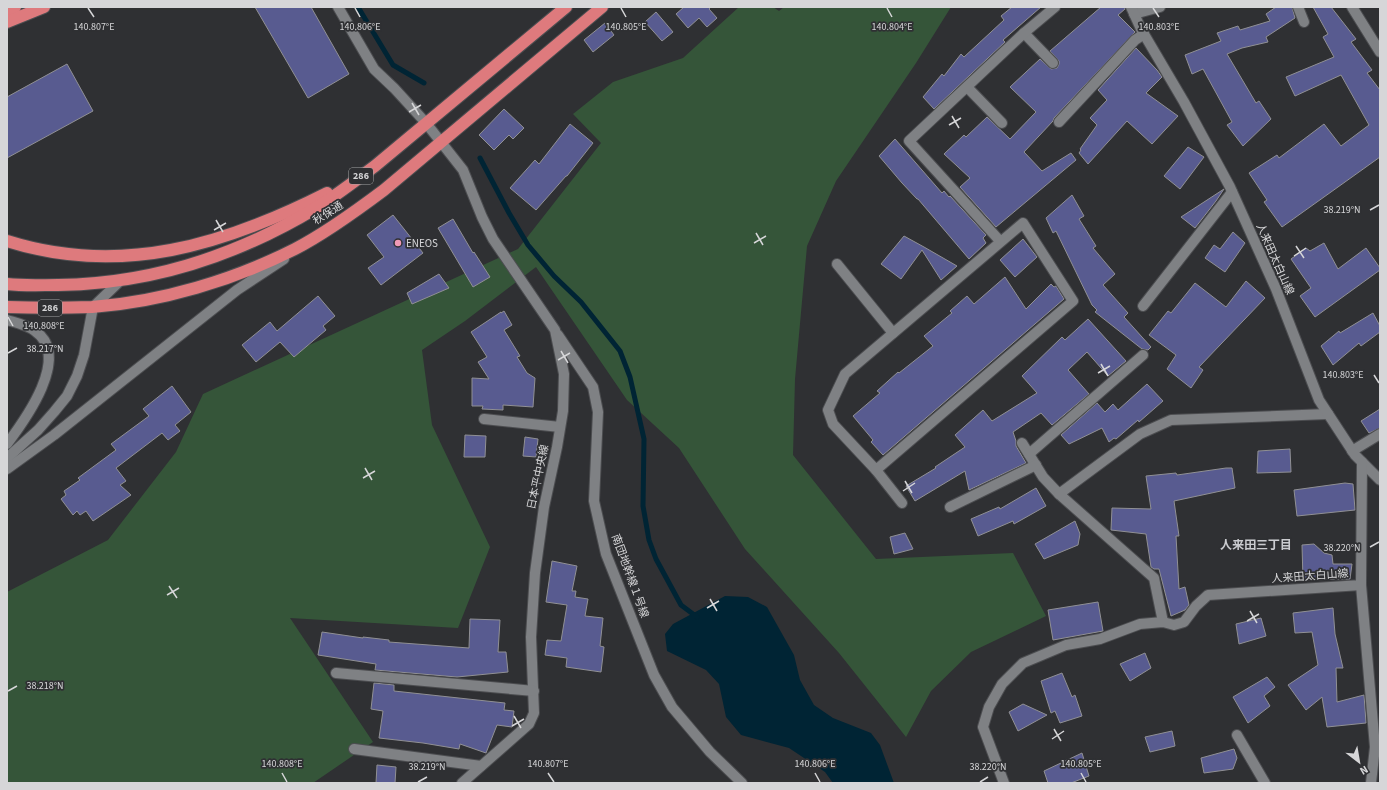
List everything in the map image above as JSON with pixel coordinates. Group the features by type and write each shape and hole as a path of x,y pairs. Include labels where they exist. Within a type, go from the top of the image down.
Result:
{"highway":[{"path":"7,11 15,7"},
{"name":"秋保通","path":"7,284 81,285 120,281 192,264 226,253 257,239 317,207 346,188 375,166 566,7"},
{"name":"秋保通","path":"7,307 93,307 159,296 228,277 263,264 297,248 357,210 384,190 602,7"},
{"path":"7,16 41,8"},
{"path":"7,22 41,8"},
{"path":"7,241 28,248 59,254 91,256 124,256 186,248 219,239 283,214 343,185 375,166"}],"street":[{"name":"日本平中央線","path":"338,7 374,69 394,88 426,123 463,170 482,217 493,239 555,330 564,374 563,411 544,507 535,573 531,637 534,714 529,724 462,783"},
{"path":"1000,241 909,141 1024,33 1055,7"},
{"path":"1133,10 1160,7"},
{"path":"1298,7 1304,22"},
{"path":"1352,7 1380,52"},
{"name":"人来田太白山線","path":"1004,783 983,728 989,707 1002,684 1023,663 1066,645 1100,639 1140,624 1163,622 1174,625 1184,622 1196,606 1208,595 1360,585 1362,462 1352,451 1319,400 1276,289 1232,192 1184,102 1144,34 1133,10"},
{"path":"1024,33 1053,63"},
{"path":"1059,122 1135,40 1144,34"},
{"path":"967,87 1002,123"},
{"path":"1144,306 1232,192"},
{"path":"876,470 1073,301 1023,222 844,374 828,410 833,424 876,470 902,503"},
{"path":"7,469 80,415 237,290 330,227"},
{"path":"837,264 892,333"},
{"path":"7,458 38,430 66,396 77,376 84,355 93,307 120,281"},
{"path":"7,320 26,326 36,332 44,340 50,359 48,372 32,407 7,444"},
{"name":"南団地幹線１号線","path":"555,330 593,387 598,412 594,501 606,554 654,675 672,707 710,752 742,783"},
{"path":"1029,454 1143,355"},
{"path":"1059,494 1140,434 1171,420 1328,414"},
{"path":"484,419 560,427"},
{"path":"1352,451 1380,434"},
{"path":"1022,443 1043,477 1059,494 1154,578 1163,622"},
{"path":"1362,462 1380,480"},
{"path":"950,507 1036,465"},
{"path":"1360,585 1378,746 1371,783"},
{"path":"336,673 534,691"},
{"path":"1237,734 1265,783"},
{"path":"354,749 481,766"}],"green space":[{"path":"739,7 773,7 779,11 784,7 951,7 916,63 836,181 807,246 795,379 793,455 876,559 1013,553 1046,616 971,652 931,691 906,737 839,653 745,549 679,448 627,400 536,267 465,321 422,350 432,425 490,547 458,628 290,618 373,742 313,783 7,783 7,592 108,540 176,452 203,394 518,249 601,143 573,114 613,82 683,58"}],"water":[{"path":"725,596 748,597 767,607 794,655 800,680 814,705 833,718 871,733 880,745 894,783 833,783 825,772 789,748 741,735 726,717 719,684 706,670 667,651 665,634 673,624"}],"building":[{"path":"255,7 311,7 349,74 308,98"},
{"path":"684,7 711,7 709,9 717,18 707,27 699,18 688,28 676,14"},
{"path":"1012,7 1041,7 1003,40 1005,42 934,109 923,97 942,74 944,76 961,54 964,57 1004,20 1001,16"},
{"path":"1101,7 1125,7 1125,9 1118,15 1135,32 1024,152 1042,171 1071,153 1076,160 996,227 960,187 970,178 944,154 964,135 966,137 987,117 1010,139 1036,112 1010,87 1040,59 1051,69 1057,68 1059,61 1050,51"},
{"path":"1276,7 1292,7 1295,18 1266,37 1268,42 1242,48 1227,54 1256,103 1259,101 1271,119 1243,146 1227,125 1232,122 1203,69 1192,74 1185,55 1221,41 1217,33 1238,26 1240,30 1270,21 1266,14"},
{"path":"1313,7 1331,7 1356,39 1351,42 1372,70 1367,73 1380,90 1380,157 1282,227 1264,202 1267,200 1249,173 1277,155 1279,158 1324,124 1341,146 1369,125 1341,75 1295,96 1286,77 1334,57 1323,37 1328,34"},
{"path":"656,12 673,32 662,41 645,22"},
{"path":"605,23 614,35 593,52 584,40"},
{"path":"1136,48 1162,77 1146,93 1178,116 1152,144 1127,121 1088,164 1079,153 1081,150 1080,149 1097,125 1090,118 1107,100 1098,90"},
{"path":"67,64 93,111 7,158 7,97"},
{"path":"504,109 524,128 513,139 509,135 494,150 479,135"},
{"path":"570,124 593,143 567,176 536,210 510,188 535,160 539,164"},
{"path":"895,139 942,193 944,191 949,197 950,196 986,235 983,238 986,243 969,259 879,156"},
{"path":"1188,147 1204,157 1180,189 1164,176"},
{"path":"1224,189 1195,228 1181,217"},
{"path":"1072,195 1084,216 1079,219 1096,246 1093,248 1115,274 1103,285 1128,313 1124,317 1151,347 1148,350 1142,349 1095,312 1097,310 1092,305 1056,231 1053,233 1046,218"},
{"path":"393,215 423,253 381,285 368,268 384,257 367,235"},
{"path":"453,219 473,253 474,252 490,277 473,287 438,228"},
{"path":"1233,232 1245,243 1225,272 1205,258 1214,245 1220,249"},
{"path":"904,236 957,266 941,280 922,250 901,279 881,264"},
{"path":"1023,239 1037,257 1015,277 1000,260"},
{"path":"1324,243 1338,269 1366,248 1380,270 1315,317 1300,296 1311,288 1291,259 1306,248 1310,251"},
{"path":"439,274 449,288 412,304 407,293"},
{"path":"1005,277 1026,309 1051,284 1054,287 1056,286 1064,299 883,455 871,442 873,440 853,416 880,393 877,391 898,372 899,373 933,346 924,336 952,313 950,311 967,296 974,304"},
{"path":"1246,281 1265,298 1199,367 1203,370 1191,388 1167,369 1176,355 1149,335 1168,311 1171,313 1195,283 1226,307"},
{"path":"318,296 335,316 323,326 326,330 294,357 280,342 256,362 242,345 270,322 277,331"},
{"path":"504,311 512,325 504,330 520,356 517,357 527,373 535,378 533,407 503,405 503,410 482,409 483,406 472,406 472,378 489,379 478,362 487,357 471,332"},
{"path":"1373,313 1380,326 1380,332 1361,346 1359,343 1333,365 1321,346 1339,331 1340,333"},
{"path":"1088,319 1126,361 1108,376 1087,352 1068,370 1089,394 1052,425 1041,413 1013,432 1016,446 1026,463 969,490 965,471 915,501 906,486 936,468 935,467 965,447 955,435 983,410 992,421 1037,393 1022,376 1062,337 1065,340"},
{"path":"1147,384 1163,401 1139,422 1138,420 1116,439 1114,438 1109,442 1102,428 1069,444 1061,435 1097,403 1105,412 1113,404 1118,410"},
{"path":"172,386 191,412 175,425 180,431 168,440 162,433 116,468 126,481 120,485 131,495 93,521 86,511 80,515 77,511 73,515 61,499 66,495 64,491 80,480 78,478 116,450 111,444 149,416 143,409"},
{"path":"1380,409 1380,428 1369,433 1361,421"},
{"path":"465,435 486,436 485,457 464,457"},
{"path":"525,437 538,439 536,457 523,456"},
{"path":"1290,449 1291,472 1257,473 1258,451"},
{"path":"1232,468 1235,488 1174,501 1179,536 1176,536 1179,589 1185,587 1189,605 1185,610 1171,616 1159,569 1154,569 1151,567 1146,534 1111,530 1112,508 1151,509 1146,476 1176,473 1177,475"},
{"path":"1345,483 1353,484 1355,510 1297,516 1294,490"},
{"path":"1036,488 1046,506 1014,524 1013,521 978,536 971,519 999,507 1000,509"},
{"path":"1075,521 1080,534 1078,545 1044,559 1035,544"},
{"path":"905,533 913,549 894,554 890,537"},
{"path":"1314,544 1324,553 1332,555 1333,564 1352,564 1350,579 1303,580 1302,545"},
{"path":"552,561 577,566 572,591 576,591 575,597 588,599 585,616 603,618 600,646 604,647 601,672 566,667 567,658 545,655 547,640 561,641 567,605 546,602"},
{"path":"1098,602 1103,631 1053,640 1048,610"},
{"path":"1333,608 1335,634 1343,668 1336,668 1337,702 1364,695 1366,723 1327,727 1322,697 1306,710 1288,685 1318,665 1312,632 1295,633 1293,613"},
{"path":"1261,618 1266,636 1239,644 1236,624"},
{"path":"470,619 500,620 498,652 506,652 508,672 457,677 375,670 376,664 318,655 322,632 389,640 389,642 469,648"},
{"path":"1145,653 1151,668 1130,681 1120,664"},
{"path":"1062,673 1072,697 1075,695 1082,716 1060,723 1055,711 1051,713 1041,681"},
{"path":"1267,677 1275,687 1264,696 1270,706 1248,723 1233,697"},
{"path":"374,683 394,685 394,691 505,703 504,710 514,711 512,727 497,725 486,753 460,744 459,749 379,738 383,711 371,709"},
{"path":"1023,704 1047,715 1018,731 1009,712"},
{"path":"1172,731 1175,746 1150,752 1145,737"},
{"path":"1234,749 1237,758 1233,769 1204,773 1201,758"},
{"path":"1082,753 1089,776 1071,783 1048,783 1044,771"},
{"path":"377,765 396,767 395,783 376,783"}],"waterway":[{"path":"358,7 393,65 424,83"},
{"path":"480,158 528,245 554,276 581,302 620,351 630,377 644,439 643,506 649,540 656,559 681,605 697,617"}],"place":[{"name":"ENEOS","path":"398,243"}],"district":[{"name":"人来田三丁目","path":"1256,545"}]}
